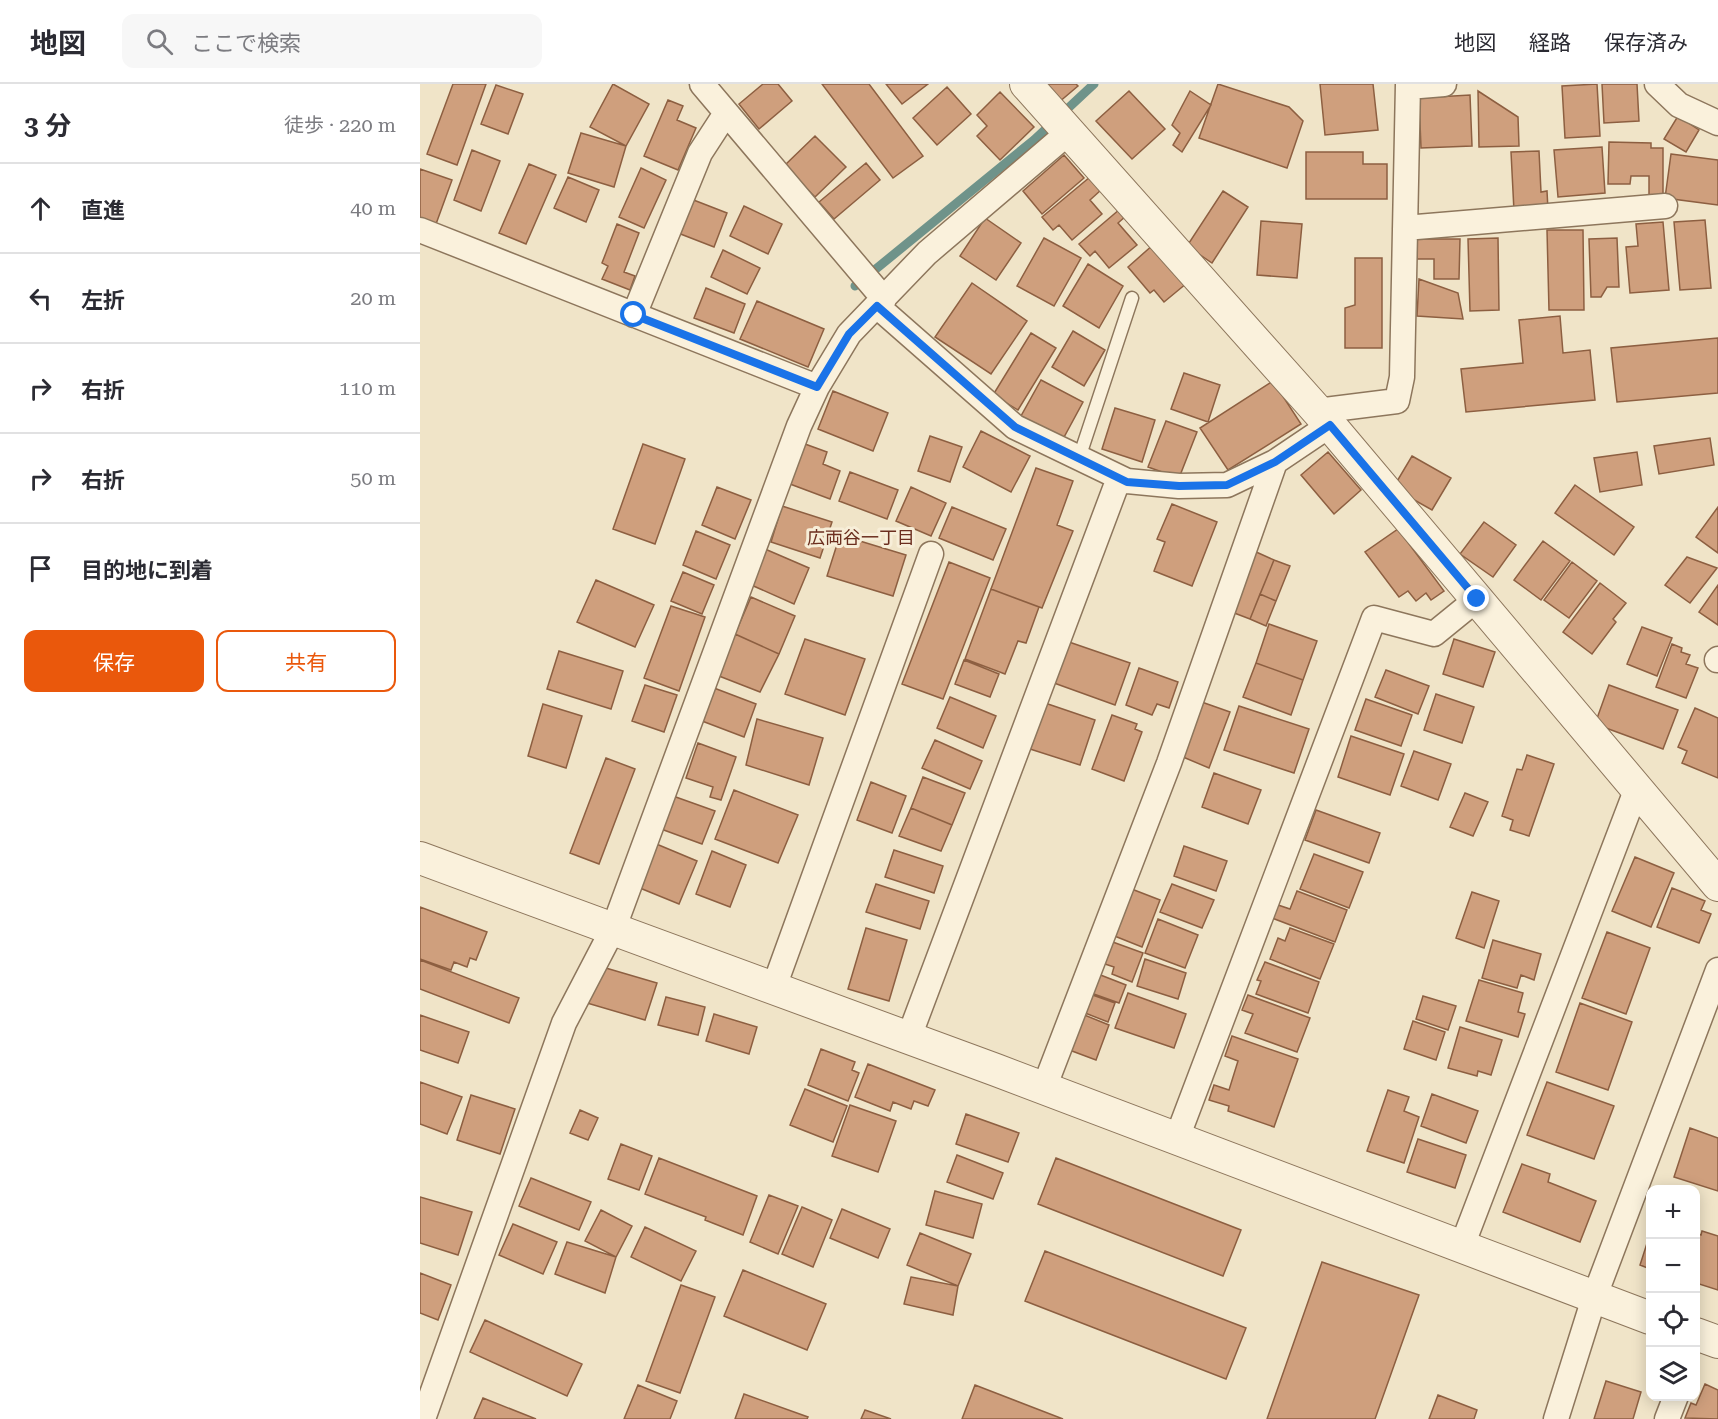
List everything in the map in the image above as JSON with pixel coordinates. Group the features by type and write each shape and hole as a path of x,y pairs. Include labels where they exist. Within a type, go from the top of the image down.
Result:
{"street":[{"path":"702,84 880,302 1015,427 1119,478 1179,486 1227,485 1275,462 1324,418 1397,401 1402,377 1408,85 1444,84"},
{"path":"1026,84 1324,418 1718,885"},
{"path":"1657,84 1679,105 1718,123"},
{"path":"634,315 700,153 726,112"},
{"path":"423,1419 564,1023 614,927 799,426 817,387 849,334 927,253 1068,132"},
{"path":"1405,228 1665,206"},
{"path":"420,230 817,387"},
{"path":"1044,1088 1169,763 1275,462"},
{"path":"909,1037 1119,478"},
{"path":"774,987 931,554"},
{"path":"1177,1138 1374,618 1434,634 1477,599"},
{"path":"1462,1246 1637,788"},
{"path":"420,858 614,927 909,1037 1646,1317"},
{"path":"1556,1419 1594,1298 1718,970"},
{"path":"1667,1419 1674,1401"}],"lane":[{"path":"1079,458 1132,298"}],"building":[{"path":"453,84 486,84 457,165 427,154"},
{"path":"613,84 649,104 626,146 590,127"},
{"path":"763,84 778,84 792,101 759,129 739,104"},
{"path":"822,84 869,84 923,156 893,178"},
{"path":"886,84 928,84 902,104"},
{"path":"1042,84 1076,84 1078,86 1058,103"},
{"path":"1218,84 1289,107 1303,121 1287,168 1199,138"},
{"path":"1320,84 1373,84 1378,130 1325,135"},
{"path":"1597,84 1600,136 1565,138 1562,86"},
{"path":"1602,84 1637,84 1639,121 1604,123"},
{"path":"496,85 523,94 508,134 481,124"},
{"path":"947,87 971,114 937,145 913,118"},
{"path":"1129,91 1165,129 1132,159 1096,121"},
{"path":"1190,91 1211,105 1182,152 1173,145 1180,133 1172,125"},
{"path":"1478,91 1518,117 1519,146 1479,147"},
{"path":"1000,92 1034,127 1000,160 977,136 987,126 977,115"},
{"path":"1470,95 1472,146 1421,148 1419,98"},
{"path":"668,100 683,106 677,120 696,128 678,170 644,156"},
{"path":"1678,116 1699,130 1686,152 1664,139"},
{"path":"581,133 626,146 614,187 568,173"},
{"path":"815,136 846,167 815,197 784,166"},
{"path":"1609,142 1651,143 1651,148 1663,148 1663,196 1649,196 1649,176 1631,176 1630,184 1608,184"},
{"path":"1602,147 1605,193 1558,197 1554,150"},
{"path":"472,150 500,161 481,211 454,200"},
{"path":"1539,151 1541,192 1547,191 1548,210 1514,211 1511,152"},
{"path":"1306,152 1363,152 1363,164 1387,164 1387,199 1306,199"},
{"path":"1671,154 1718,160 1718,205 1665,198"},
{"path":"1064,155 1084,178 1042,214 1023,191"},
{"path":"866,163 880,180 834,219 819,202"},
{"path":"529,164 556,175 526,244 499,233"},
{"path":"641,168 666,180 644,228 619,217"},
{"path":"420,169 452,180 436,224 420,218"},
{"path":"568,177 599,190 586,222 554,208"},
{"path":"1090,177 1101,190 1090,200 1102,214 1072,240 1059,225 1053,230 1042,217"},
{"path":"1223,191 1248,207 1212,263 1187,246"},
{"path":"691,199 727,213 714,247 678,233"},
{"path":"744,206 782,224 768,254 730,236"},
{"path":"1120,209 1126,216 1118,223 1137,245 1109,268 1095,251 1090,256 1079,244"},
{"path":"985,218 1021,243 996,280 960,256"},
{"path":"1705,220 1711,288 1680,290 1674,222"},
{"path":"1261,221 1302,224 1297,278 1257,275"},
{"path":"1663,222 1669,290 1630,293 1626,247 1638,246 1636,224"},
{"path":"617,224 639,233 624,272 635,276 630,290 602,279 608,266 602,263"},
{"path":"1547,230 1583,230 1584,310 1549,310"},
{"path":"1044,238 1081,258 1054,306 1017,286"},
{"path":"1498,238 1499,310 1470,311 1468,239"},
{"path":"1617,238 1619,287 1607,287 1601,297 1591,297 1589,239"},
{"path":"1417,239 1460,239 1459,279 1434,279 1434,259 1417,259"},
{"path":"1154,244 1187,283 1164,302 1154,290 1150,293 1128,267"},
{"path":"723,250 760,268 747,294 711,277"},
{"path":"1355,258 1382,258 1382,348 1345,348 1345,308 1355,305"},
{"path":"1088,264 1123,286 1099,328 1063,306"},
{"path":"1419,279 1458,293 1463,319 1417,316"},
{"path":"972,283 1027,321 991,374 935,337"},
{"path":"706,288 745,304 734,333 694,318"},
{"path":"757,301 824,329 808,367 740,339"},
{"path":"1560,316 1563,353 1590,350 1595,400 1466,412 1461,369 1523,363 1519,320"},
{"path":"1073,331 1105,350 1084,386 1052,367"},
{"path":"1031,333 1056,348 1018,410 993,395"},
{"path":"1718,338 1718,393 1617,402 1611,348"},
{"path":"1184,373 1220,385 1208,422 1171,409"},
{"path":"1041,380 1083,402 1063,439 1021,416"},
{"path":"1273,381 1301,424 1228,470 1200,428"},
{"path":"833,391 888,413 873,451 818,429"},
{"path":"1115,408 1155,420 1142,462 1102,449"},
{"path":"1166,421 1197,432 1179,478 1148,467"},
{"path":"981,431 1030,456 1011,492 963,467"},
{"path":"930,436 962,447 950,482 918,471"},
{"path":"1710,438 1714,465 1659,474 1654,446"},
{"path":"643,444 685,459 655,544 613,529"},
{"path":"805,444 827,452 823,464 840,471 830,499 790,484"},
{"path":"1328,452 1361,490 1334,514 1301,475"},
{"path":"1637,452 1642,485 1600,492 1594,458"},
{"path":"1412,456 1451,478 1432,510 1393,488"},
{"path":"1036,468 1073,481 1057,525 1073,531 1042,608 991,589"},
{"path":"850,472 898,490 887,519 839,501"},
{"path":"1575,485 1634,527 1614,555 1555,513"},
{"path":"717,487 751,500 735,539 702,525"},
{"path":"911,487 946,503 931,536 896,521"},
{"path":"1172,504 1217,522 1192,586 1154,571 1165,542 1157,539"},
{"path":"782,506 832,522 820,558 771,542"},
{"path":"952,507 1006,529 993,560 939,538"},
{"path":"1718,507 1718,553 1696,537"},
{"path":"1484,522 1516,545 1493,577 1460,554"},
{"path":"1398,529 1444,591 1431,600 1426,593 1416,601 1408,591 1399,597 1365,552"},
{"path":"696,531 730,545 716,579 683,565"},
{"path":"840,535 906,555 893,596 827,576"},
{"path":"1543,541 1570,561 1541,600 1514,580"},
{"path":"765,549 809,568 794,604 749,584"},
{"path":"1254,551 1274,560 1250,619 1229,611"},
{"path":"1687,557 1717,568 1690,603 1665,585"},
{"path":"1274,560 1290,566 1276,601 1260,594"},
{"path":"949,562 990,578 943,699 902,684"},
{"path":"1572,562 1597,581 1569,618 1544,600"},
{"path":"683,572 714,585 702,614 671,601"},
{"path":"596,580 654,605 635,647 577,622"},
{"path":"1600,583 1626,603 1613,619 1616,622 1592,654 1563,632"},
{"path":"1718,585 1718,625 1699,612"},
{"path":"991,589 1039,607 1026,643 1018,641 1005,674 965,659"},
{"path":"1260,594 1276,601 1266,626 1250,619"},
{"path":"751,597 795,616 779,654 735,634"},
{"path":"671,606 705,617 679,691 644,678"},
{"path":"1269,624 1317,641 1303,680 1256,663"},
{"path":"1642,627 1672,638 1657,676 1627,664"},
{"path":"735,634 779,654 760,692 719,676"},
{"path":"805,639 865,659 845,715 785,694"},
{"path":"1454,639 1495,652 1483,687 1443,674"},
{"path":"1069,642 1130,663 1115,705 1054,683"},
{"path":"1672,644 1682,648 1681,652 1690,655 1686,664 1698,668 1686,698 1656,687"},
{"path":"559,651 623,671 611,709 547,689"},
{"path":"964,660 999,674 990,697 955,684"},
{"path":"1256,663 1303,680 1291,715 1243,697"},
{"path":"1139,668 1178,682 1169,708 1157,704 1152,715 1126,705"},
{"path":"1386,670 1429,686 1418,714 1375,697"},
{"path":"645,685 677,695 664,732 632,721"},
{"path":"1609,685 1678,710 1663,749 1595,724"},
{"path":"714,688 756,704 744,737 702,721"},
{"path":"1436,694 1474,707 1462,743 1424,730"},
{"path":"950,697 996,716 983,748 937,728"},
{"path":"1366,699 1412,715 1401,746 1355,730"},
{"path":"1196,700 1230,712 1209,768 1183,757"},
{"path":"1045,703 1095,720 1080,765 1030,749"},
{"path":"543,704 582,716 566,768 528,756"},
{"path":"1239,706 1309,729 1294,773 1224,750"},
{"path":"1695,708 1718,718 1718,778 1682,763 1687,751 1678,747"},
{"path":"1112,715 1137,724 1135,729 1142,732 1124,781 1092,769"},
{"path":"757,719 823,738 809,785 746,765"},
{"path":"1351,736 1404,754 1390,795 1338,777"},
{"path":"935,740 982,761 970,789 922,768"},
{"path":"698,743 736,757 721,800 710,797 713,787 686,778"},
{"path":"1414,751 1451,764 1438,800 1401,786"},
{"path":"1527,755 1554,764 1529,836 1510,830 1513,820 1502,816 1517,769 1522,770"},
{"path":"606,758 635,769 599,864 570,853"},
{"path":"1214,773 1261,790 1248,824 1202,807"},
{"path":"923,777 965,793 952,825 911,808"},
{"path":"871,782 906,796 892,833 857,820"},
{"path":"734,790 798,815 778,863 715,839"},
{"path":"1465,793 1488,802 1473,836 1450,827"},
{"path":"673,796 715,811 702,844 661,829"},
{"path":"911,808 952,825 941,851 899,836"},
{"path":"1316,810 1380,833 1369,863 1305,840"},
{"path":"654,843 697,861 679,904 635,886"},
{"path":"1184,846 1227,861 1216,891 1174,876"},
{"path":"894,850 943,866 934,893 885,877"},
{"path":"712,851 746,865 730,907 696,894"},
{"path":"1314,854 1363,872 1349,908 1300,889"},
{"path":"1635,857 1674,873 1651,927 1612,911"},
{"path":"876,884 929,901 920,929 866,912"},
{"path":"1172,884 1214,900 1202,928 1160,912"},
{"path":"1129,888 1160,900 1142,947 1112,935"},
{"path":"1672,888 1705,901 1701,910 1711,914 1699,943 1657,927"},
{"path":"1297,891 1347,910 1335,942 1272,918 1278,905 1290,909"},
{"path":"1472,892 1499,901 1484,948 1456,938"},
{"path":"420,907 487,932 476,960 470,958 467,967 454,962 451,970 420,959"},
{"path":"1158,919 1198,935 1185,968 1145,953"},
{"path":"866,928 907,940 889,1001 848,989"},
{"path":"1290,928 1334,944 1320,979 1270,959 1278,938 1285,941"},
{"path":"1607,932 1650,948 1626,1014 1582,998"},
{"path":"1493,940 1541,954 1534,980 1521,975 1517,988 1482,978"},
{"path":"1110,941 1143,953 1132,982 1112,974 1114,967 1102,963"},
{"path":"1145,959 1186,973 1178,999 1137,986"},
{"path":"420,960 519,998 509,1023 420,989"},
{"path":"1265,962 1319,982 1308,1013 1256,994 1261,981 1257,980"},
{"path":"599,966 657,983 645,1020 587,1003"},
{"path":"1098,974 1126,985 1119,1003 1091,993"},
{"path":"1479,980 1523,993 1518,1012 1525,1014 1518,1037 1466,1021"},
{"path":"1087,993 1115,1003 1108,1022 1080,1011"},
{"path":"1128,993 1186,1014 1174,1048 1115,1028"},
{"path":"1248,995 1310,1018 1297,1052 1245,1033 1253,1014 1242,1010"},
{"path":"1423,996 1456,1006 1448,1030 1416,1019"},
{"path":"666,997 705,1007 698,1035 658,1025"},
{"path":"1580,1003 1632,1022 1608,1090 1556,1072"},
{"path":"1077,1012 1109,1025 1096,1060 1064,1048"},
{"path":"714,1014 757,1027 749,1054 706,1041"},
{"path":"420,1015 469,1032 458,1063 420,1050"},
{"path":"1413,1021 1445,1032 1436,1060 1404,1049"},
{"path":"1460,1027 1502,1040 1491,1075 1478,1071 1477,1076 1448,1068"},
{"path":"1232,1036 1298,1059 1274,1127 1228,1111 1229,1106 1209,1100 1214,1085 1229,1090 1238,1061 1225,1056"},
{"path":"821,1049 855,1062 852,1070 859,1073 848,1101 808,1085"},
{"path":"868,1064 935,1090 928,1106 914,1101 911,1109 893,1102 890,1111 855,1097"},
{"path":"420,1082 462,1097 447,1134 420,1124"},
{"path":"1547,1082 1614,1106 1594,1159 1527,1135"},
{"path":"805,1089 847,1106 833,1142 790,1125"},
{"path":"1388,1090 1409,1097 1404,1111 1419,1117 1404,1163 1367,1151"},
{"path":"1432,1094 1478,1111 1466,1143 1421,1126"},
{"path":"471,1095 515,1109 500,1154 457,1140"},
{"path":"850,1105 896,1121 878,1172 832,1156"},
{"path":"580,1110 598,1118 588,1140 570,1133"},
{"path":"966,1114 1019,1133 1008,1162 956,1144"},
{"path":"1690,1128 1718,1138 1718,1191 1674,1177"},
{"path":"1418,1139 1466,1155 1455,1188 1407,1172"},
{"path":"621,1144 652,1156 639,1190 608,1179"},
{"path":"957,1155 1003,1173 993,1199 947,1182"},
{"path":"659,1158 757,1196 743,1235 705,1220 706,1217 645,1194"},
{"path":"1056,1158 1241,1230 1223,1276 1038,1204"},
{"path":"1522,1164 1550,1174 1548,1182 1596,1201 1580,1242 1503,1212"},
{"path":"531,1178 591,1202 579,1230 519,1206"},
{"path":"935,1191 982,1204 973,1238 926,1225"},
{"path":"769,1195 798,1206 778,1254 750,1242"},
{"path":"420,1197 472,1212 458,1255 420,1243"},
{"path":"802,1207 832,1220 813,1267 782,1254"},
{"path":"842,1209 890,1229 878,1258 830,1238"},
{"path":"601,1210 632,1226 616,1257 585,1241"},
{"path":"513,1224 557,1242 543,1274 499,1255"},
{"path":"645,1227 696,1251 681,1281 631,1257"},
{"path":"1702,1231 1718,1236 1718,1290 1700,1284"},
{"path":"920,1233 971,1254 958,1286 907,1265"},
{"path":"567,1242 616,1257 605,1293 555,1274"},
{"path":"1646,1246 1646,1267 1640,1265"},
{"path":"1045,1251 1246,1328 1226,1379 1025,1301"},
{"path":"1322,1262 1419,1295 1375,1419 1267,1419"},
{"path":"743,1270 826,1304 807,1350 724,1316"},
{"path":"420,1273 451,1285 438,1320 420,1313"},
{"path":"911,1277 958,1286 953,1315 904,1304"},
{"path":"681,1285 715,1297 680,1393 646,1381"},
{"path":"485,1320 582,1364 567,1396 470,1352"},
{"path":"1606,1381 1641,1392 1633,1419 1594,1419"},
{"path":"1705,1384 1718,1390 1718,1419 1685,1418 1691,1403 1696,1405 1700,1401"},
{"path":"638,1385 677,1401 670,1419 624,1419"},
{"path":"975,1385 1063,1419 962,1419"},
{"path":"744,1394 808,1417 807,1419 735,1419"},
{"path":"1438,1395 1477,1410 1474,1419 1429,1419"},
{"path":"483,1398 536,1419 474,1419"},
{"path":"865,1410 891,1419 861,1419"}],"waterway":[{"path":"855,286 1034,140 1094,84"}],"district":[{"name":"広両谷一丁目","path":"861,537"}],"route":[{"path":"634,315 817,387 849,334 877,306 1015,427 1127,482 1179,486 1227,485 1275,462 1330,425 1477,599"}]}
